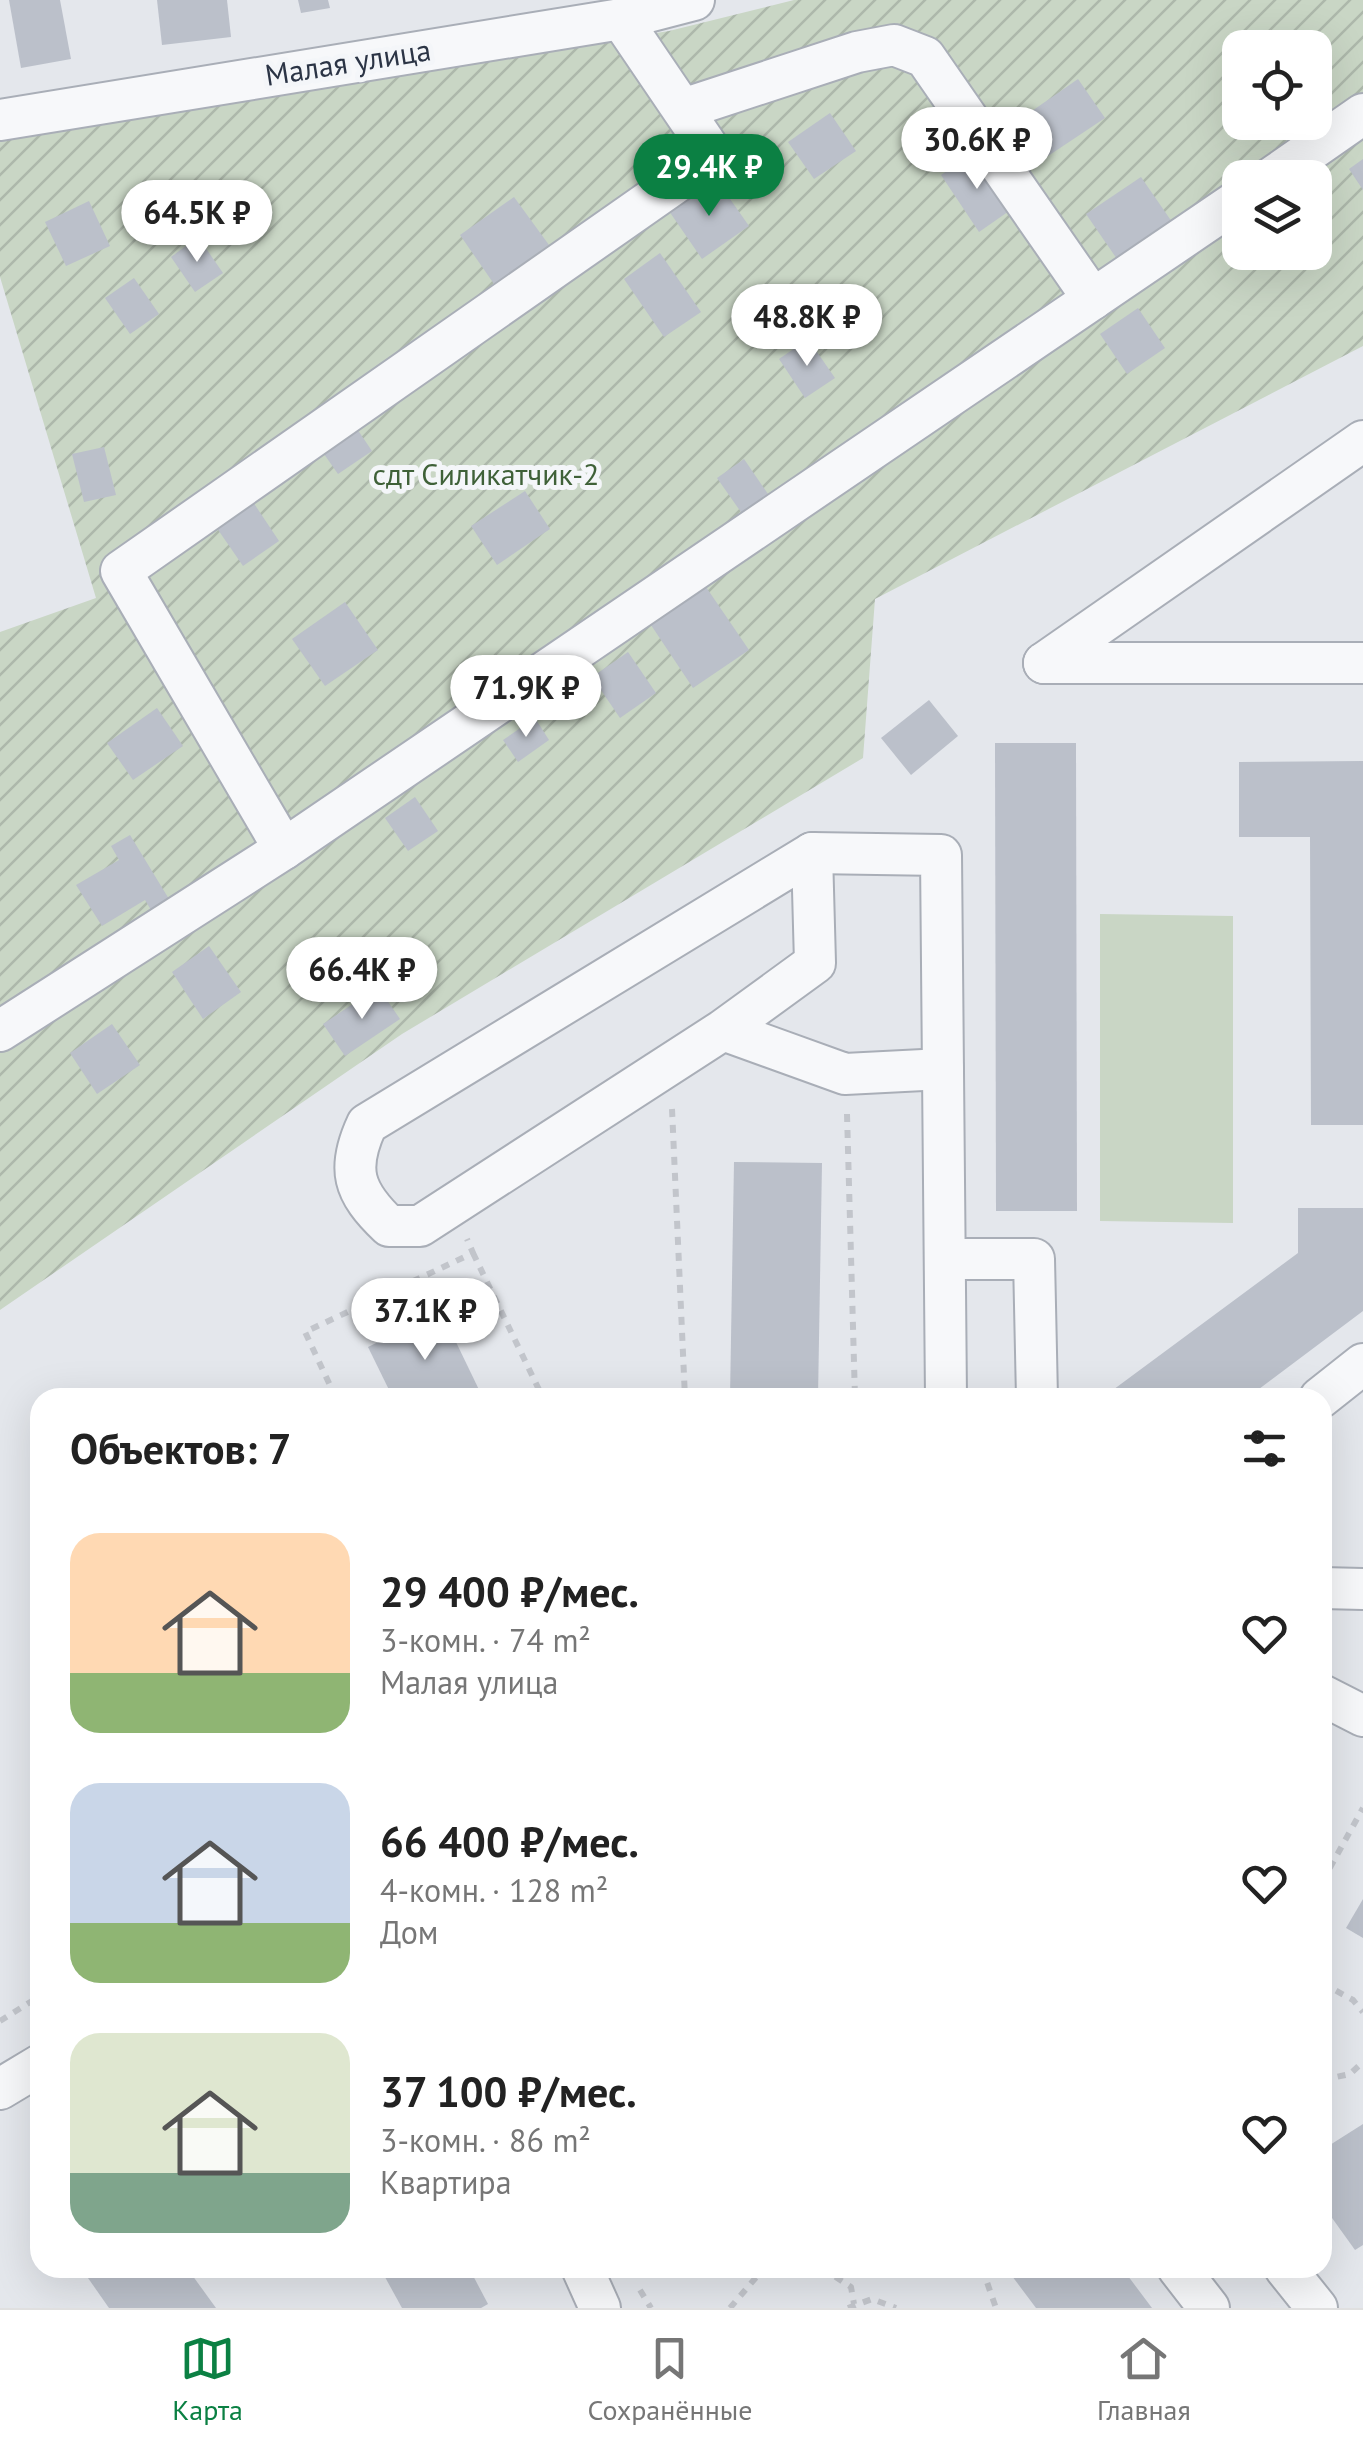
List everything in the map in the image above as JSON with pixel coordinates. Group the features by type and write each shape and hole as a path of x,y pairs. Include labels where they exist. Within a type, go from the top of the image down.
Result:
{"street":[{"name":"Малая улица","path":"0,120 620,18 694,0"},
{"path":"284,849 121,571 714,156 620,18"},
{"path":"684,110 857,52 894,46 924,57 1094,299"},
{"path":"1297,160 1363,114"},
{"path":"0,1030 284,849 1222,211"},
{"path":"1363,441 1044,663 1363,663"},
{"path":"812,853 814,964 723,1030 420,1226 389,1226 366,1204 354,1176 356,1148 367,1124 812,853 942,855 946,1388"},
{"path":"723,1030 846,1074 943,1069"},
{"path":"945,1260 1034,1260 1037,1388"},
{"path":"1332,1389 1363,1364"},
{"path":"1332,1588 1363,1589"},
{"path":"1332,1699 1363,1716"},
{"path":"0,2089 30,2071"},
{"path":"586,2278 600,2308"},
{"path":"1186,2278 1209,2308"},
{"path":"1293,2278 1316,2308"}],"path":[{"path":"670,1064 684,1388"},
{"path":"846,1074 854,1388"},
{"path":"451,1206 538,1388"},
{"path":"331,1388 305,1332 473,1252"},
{"path":"1332,1864 1363,1808"},
{"path":"1332,1989 1353,2000 1363,2012"},
{"path":"0,2021 30,2002"},
{"path":"1332,2078 1350,2074 1363,2062"},
{"path":"730,2308 756,2278"},
{"path":"844,2278 851,2287 851,2306 872,2299 896,2308"},
{"path":"986,2278 996,2308"}],"green space":[{"name":"сдт Силикатчик-2","path":"794,0 1363,0 1363,346 875,599 863,758 402,1034 0,1310 0,632 96,598 0,277 0,137 669,31"},
{"path":"1100,914 1233,916 1233,1223 1100,1221"}],"building":[{"path":"9,0 60,0 71,59 21,68"},
{"path":"157,0 227,0 231,37 162,45"},
{"path":"298,0 328,0 330,8 301,13"},
{"path":"1078,79 1105,118 1045,158 1019,120"},
{"path":"830,113 856,151 814,179 788,142"},
{"path":"974,153 1012,209 979,232 941,175"},
{"path":"1363,159 1363,190 1349,169"},
{"path":"1141,177 1172,222 1117,259 1086,214"},
{"path":"716,179 749,226 702,259 669,211"},
{"path":"514,197 549,245 494,284 460,235"},
{"path":"89,201 110,246 66,266 45,222"},
{"path":"198,237 223,273 195,292 171,257"},
{"path":"660,253 701,312 664,337 624,279"},
{"path":"134,278 159,314 130,334 105,298"},
{"path":"1138,308 1165,348 1127,374 1100,334"},
{"path":"808,339 835,378 805,398 779,359"},
{"path":"351,420 372,451 338,474 317,444"},
{"path":"104,447 116,495 84,502 72,454"},
{"path":"744,459 770,497 743,515 717,478"},
{"path":"525,491 550,529 497,565 471,526"},
{"path":"249,496 279,541 243,566 212,521"},
{"path":"706,587 749,650 693,688 651,625"},
{"path":"345,602 378,650 325,686 292,639"},
{"path":"628,652 656,693 620,718 592,677"},
{"path":"929,700 958,736 911,775 881,738"},
{"path":"157,708 183,746 133,780 107,743"},
{"path":"535,718 549,740 518,762 503,740"},
{"path":"995,743 1076,743 1077,1211 996,1211"},
{"path":"1363,761 1363,1125 1311,1125 1310,837 1239,837 1239,762"},
{"path":"415,797 438,831 408,851 385,818"},
{"path":"130,835 172,904 154,915 145,900 102,926 76,885 119,860 111,846"},
{"path":"209,946 241,992 203,1019 172,972"},
{"path":"378,987 400,1019 345,1056 323,1024"},
{"path":"112,1024 140,1065 97,1094 70,1053"},
{"path":"734,1162 822,1163 818,1388 730,1388"},
{"path":"1298,1208 1363,1208 1363,1311 1260,1388 1116,1388 1298,1253"},
{"path":"441,1311 478,1388 388,1388 368,1347"},
{"path":"1363,1899 1363,1938 1346,1928"},
{"path":"1363,2124 1363,2245 1355,2250 1332,2218 1332,2144"},
{"path":"88,2278 194,2278 216,2308 109,2308"},
{"path":"386,2278 474,2278 488,2304 481,2308 402,2308"},
{"path":"1014,2278 1130,2278 1152,2308 1036,2308"}]}
